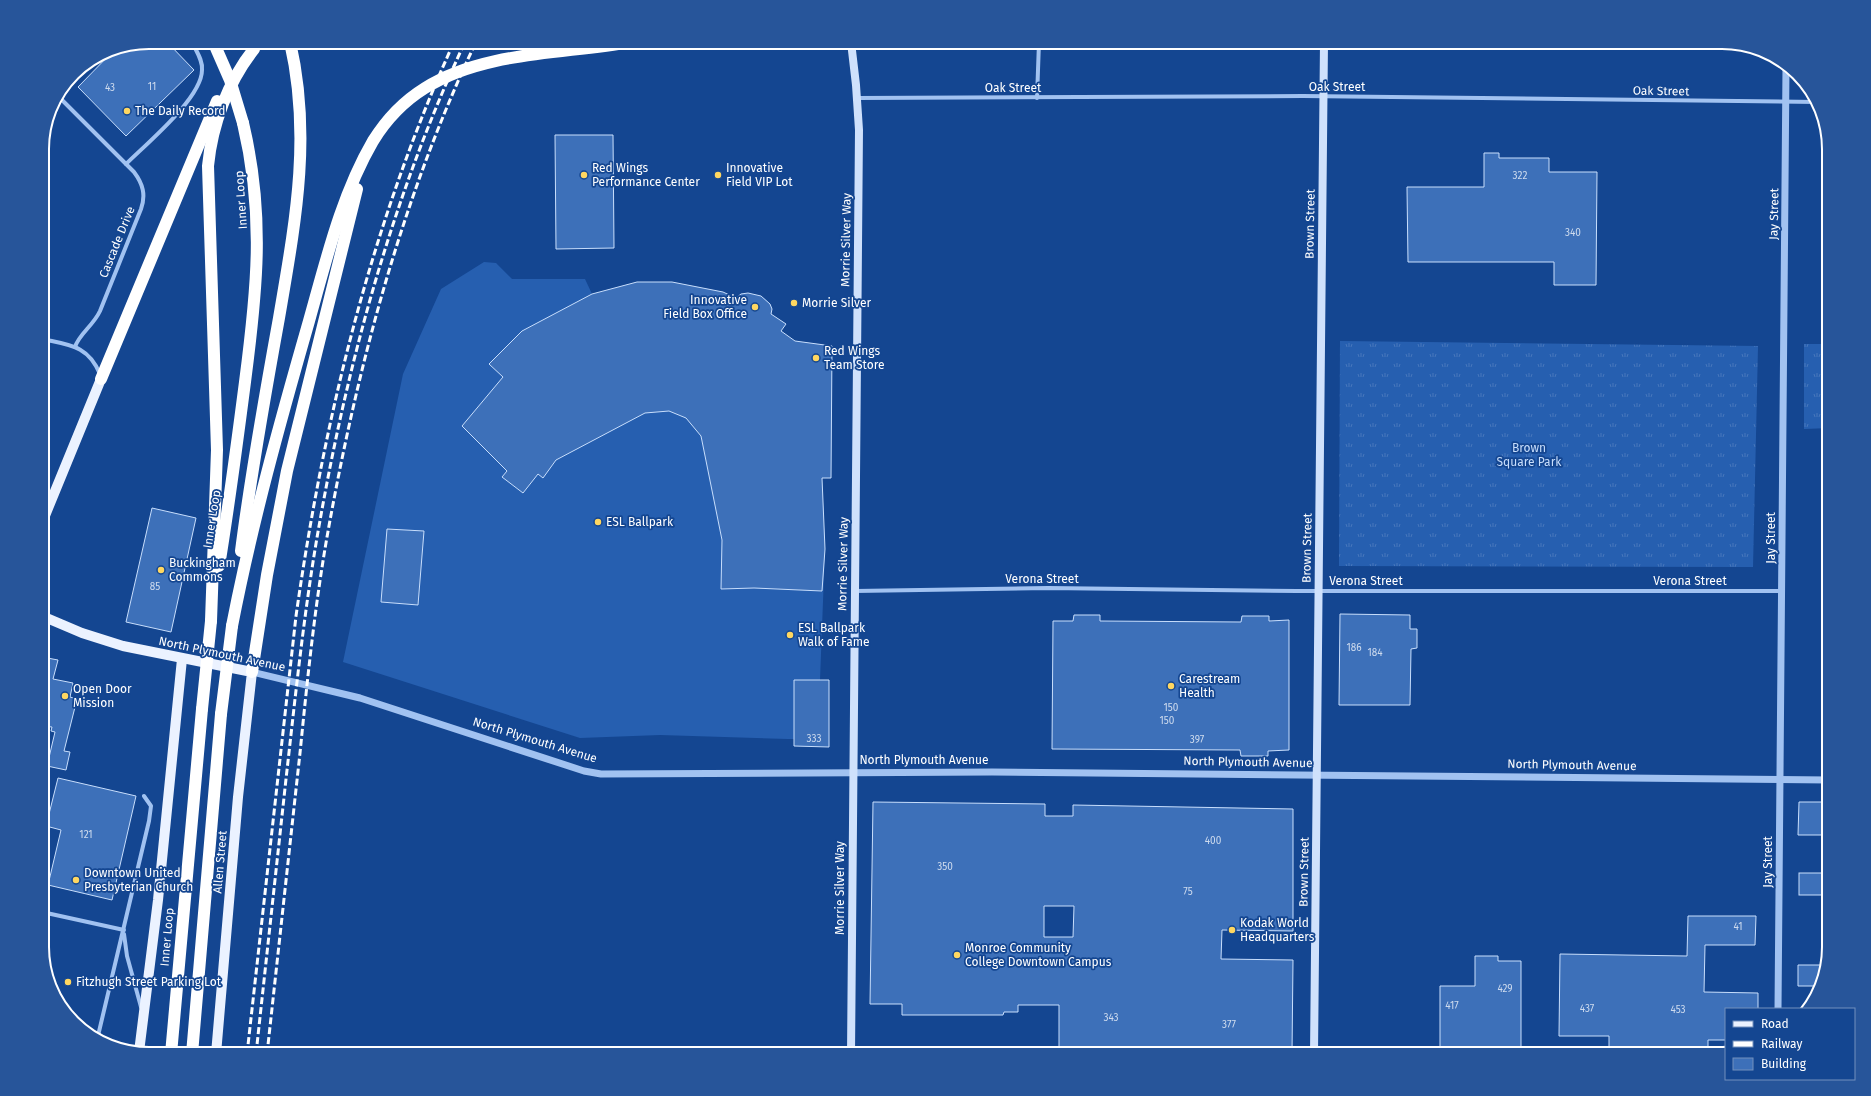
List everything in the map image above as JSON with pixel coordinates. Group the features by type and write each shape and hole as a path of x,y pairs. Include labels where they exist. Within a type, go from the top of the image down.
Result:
{"highway":[{"name":"Inner Loop","path":"172,1047 211,621 236,458 252,325 257,267 256,194 252,161 243,123 230,80 217,49"},
{"path":"101,379 212,112 229,80 254,49"},
{"path":"211,621 217,450 208,166 215,128 226,96 241,67 254,49"},
{"path":"193,1047 221,714 250,493 296,214 302,152 301,109 298,82 291,49"},
{"path":"232,626 279,427 321,280 347,199 364,159 378,134 393,115 411,97 436,82 459,72 496,62 583,49"},
{"path":"252,672 267,575 288,466 360,181 367,157 378,134"}],"main road":[{"name":"Morrie Silver Way","path":"851,1047 852,773 859,138 857,98 852,49"},
{"name":"Brown Street","path":"1314,1047 1324,49"},
{"path":"49,506 101,379"},
{"name":"North Plymouth Avenue","path":"49,619 96,638 138,649 252,672"},
{"path":"140,1046 158,900 182,659"},
{"name":"Allen Street","path":"217,1047 238,797 252,672"}],"street":[{"path":"126,164 185,105 195,91 203,69 196,49"},
{"path":"1037,98 1039,49"},
{"name":"Jay Street","path":"1778,1008 1786,72"},
{"name":"Oak Street","path":"857,98 1324,97 1810,102"},
{"name":"Cascade Drive","path":"62,100 137,176 142,185 144,194 143,204 97,316 91,327 80,336 75,347"},
{"path":"49,341 75,347 85,352 98,369 101,379"},
{"name":"Verona Street","path":"855,592 1048,588 1782,591"},
{"name":"North Plymouth Avenue","path":"252,672 360,698 584,771 596,773 1000,772 1822,780"},
{"path":"99,1034 150,815 150,806 144,796"},
{"path":"49,914 124,930"},
{"path":"124,930 125,946 139,996 143,1024"}],"green space":[{"name":"ESL Ballpark","path":"484,262 496,263 512,279 585,279 592,294 735,298 740,295 753,294 764,298 768,302 771,307 771,314 786,324 781,331 795,341 832,346 831,478 822,478 825,549 820,680 829,680 829,747 794,746 794,739 660,735 580,738 343,662 403,374 441,289"},
{"name":"Brown Square Park","path":"1340,341 1758,346 1753,567 1339,566"},
{"path":"1804,344 1822,344 1822,428 1804,429"}],"building":[{"name":"The Daily Record","path":"174,49 194,70 126,136 78,87 105,59 129,51"},
{"name":"Red Wings Performance Center","path":"555,135 613,135 614,248 556,249"},
{"path":"1484,153 1499,153 1499,158 1549,158 1549,172 1597,172 1596,285 1554,285 1554,262 1408,262 1407,187 1484,187"},
{"path":"637,282 672,282 723,292 736,298 741,294 748,293 761,296 770,304 772,309 771,314 786,324 781,331 795,341 832,346 831,478 822,478 825,549 822,591 754,588 721,589 722,540 701,436 686,418 669,411 645,413 556,460 543,478 538,474 523,493 502,477 507,471 462,426 503,377 489,364 522,331 592,294"},
{"name":"Buckingham Commons","path":"152,508 196,518 171,632 126,622"},
{"path":"387,529 424,531 418,605 381,602"},
{"path":"1340,614 1410,615 1410,629 1417,629 1417,648 1411,649 1410,705 1339,705"},
{"name":"Carestream Health","path":"1074,615 1100,615 1100,621 1241,622 1242,616 1269,616 1269,621 1289,620 1289,750 1268,751 1268,756 1241,756 1240,750 1052,749 1053,621 1073,621"},
{"name":"Open Door Mission","path":"49,658 58,660 53,679 73,683 70,697 77,699 64,751 70,752 66,770 49,766 49,758 55,732 51,731 52,727 49,727"},
{"path":"794,680 829,680 829,747 794,746"},
{"name":"Downtown United Presbyterian Church","path":"58,778 136,796 112,900 49,885 61,830 49,827 49,814"},
{"path":"873,802 1045,804 1045,816 1073,816 1073,805 1293,809 1293,931 1222,930 1221,959 1293,960 1292,1047 1059,1047 1059,1005 1018,1005 1018,1012 1004,1012 1003,1015 902,1015 902,1004 870,1004","holes":["1044,906 1074,906 1073,937 1044,937"]},
{"path":"1799,802 1822,802 1822,835 1798,835"},
{"path":"1799,873 1822,873 1822,895 1799,895"},
{"path":"1688,916 1756,916 1755,945 1705,945 1704,992 1758,993 1758,1008 1725,1008 1725,1040 1708,1040 1708,1047 1609,1047 1609,1036 1559,1036 1560,954 1687,956"},
{"path":"1475,956 1498,956 1498,961 1521,961 1521,1047 1440,1047 1440,986 1475,986"},
{"path":"1798,965 1820,965 1819,973 1814,986 1798,986"}],"railway":[{"path":"248,1047 296,616 307,542 321,469 336,396 354,323 375,252 398,181 451,49"},
{"path":"257,1047 301,647 315,548 333,454 361,333 396,214 440,98 462,49"},
{"path":"268,1047 313,634 321,574 343,454 371,333 407,214 451,98 473,49"}],"place":[{"name":"The Daily Record","path":"127,111"},
{"name":"Red Wings Performance Center","path":"584,175"},
{"name":"Innovative Field VIP Lot","path":"718,175"},
{"name":"Morrie Silver","path":"794,303"},
{"name":"Innovative Field Box Office","path":"755,307"},
{"name":"Red Wings Team Store","path":"816,358"},
{"name":"ESL Ballpark","path":"598,522"},
{"name":"Buckingham Commons","path":"161,570"},
{"name":"ESL Ballpark Walk of Fame","path":"790,635"},
{"name":"Carestream Health","path":"1171,686"},
{"name":"Open Door Mission","path":"65,696"},
{"name":"Downtown United Presbyterian Church","path":"76,880"},
{"name":"Kodak World Headquarters","path":"1232,930"},
{"name":"Monroe Community College Downtown Campus","path":"957,955"},
{"name":"Fitzhugh Street Parking Lot","path":"68,982"}]}
